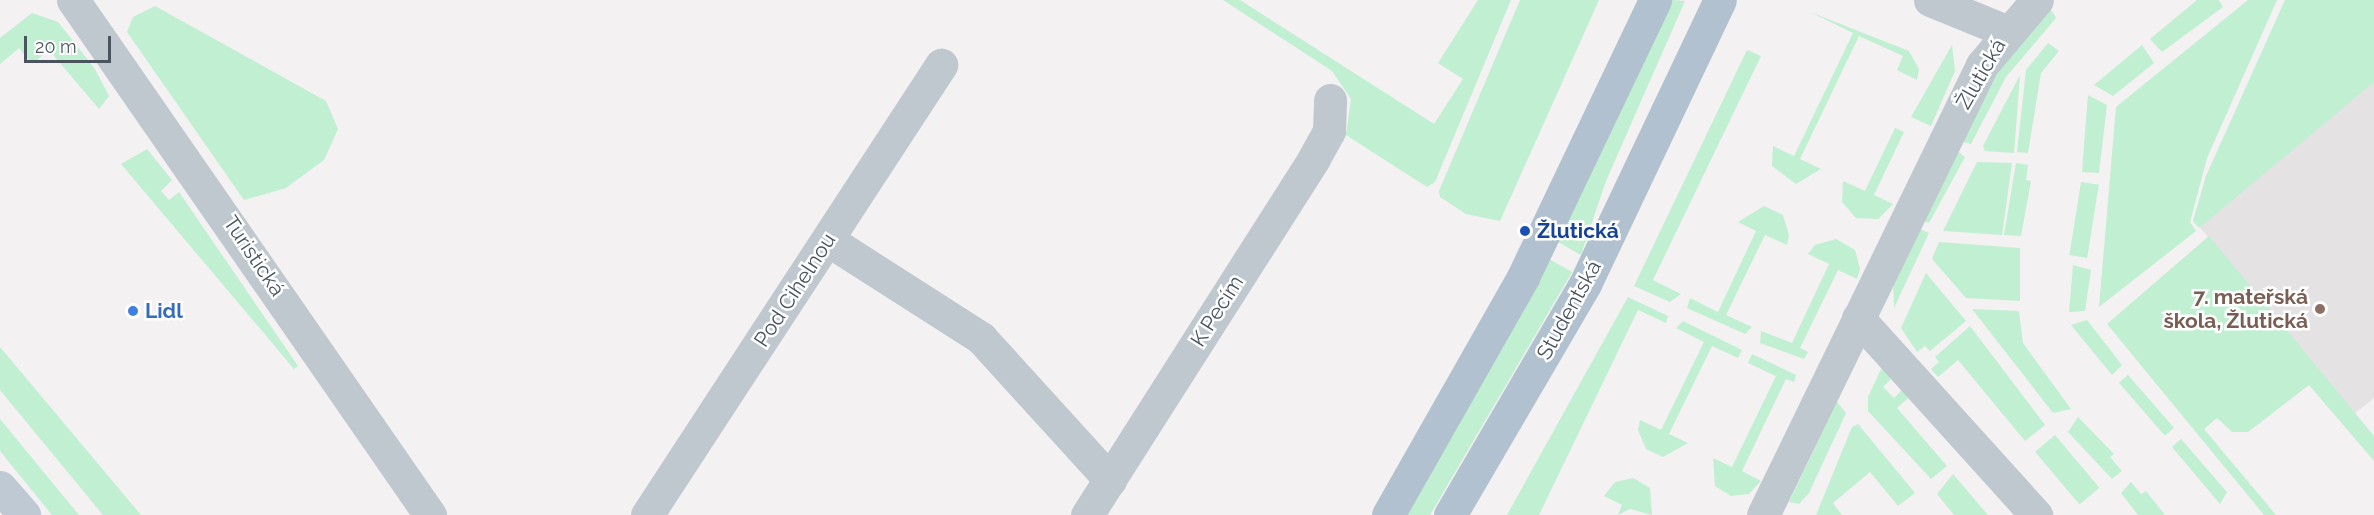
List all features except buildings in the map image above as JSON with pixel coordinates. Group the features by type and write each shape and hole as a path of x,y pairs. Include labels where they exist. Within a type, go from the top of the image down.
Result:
{"main road":[{"path":"1388,515 1523,277 1655,0"},
{"name":"Studentská","path":"1450,515 1585,284 1720,0"},
{"path":"0,487 24,515"}],"street":[{"name":"Turistická","path":"74,0 430,515"},
{"path":"1930,0 2006,31"},
{"name":"Žlutická","path":"1763,515 1977,75 2006,31 2037,0"},
{"name":"Pod Cihelnou","path":"647,515 941,64"},
{"name":"K Pecím","path":"1087,515 1314,158 1329,131 1330,100"},
{"path":"828,240 981,338 1110,480"},
{"path":"1858,318 2036,515"}],"shaded area":[{"name":"7. mateřská škola, Žlutická","path":"2374,71 2374,398 2354,414 2193,219"}],"green space":[{"path":"1223,0 1240,0 1434,124 1463,79 1438,63 1478,0 1511,0 1435,182 1427,187 1346,135 1351,99 1332,71"},
{"path":"1520,0 1599,0 1500,221 1466,214 1440,197 1439,191"},
{"path":"1672,0 1685,1 1606,181 1581,255 1558,242"},
{"path":"2197,0 2219,0 2223,7 2162,52 2150,39"},
{"path":"2248,0 2277,0 2207,158 2190,222 2196,231 2099,307 2116,107"},
{"path":"2285,0 2374,0 2374,82 2199,228 2193,221 2206,176"},
{"path":"155,6 326,101 338,129 324,160 286,188 244,200 127,32 133,17"},
{"path":"2049,6 2056,18 2006,77 1971,144 1959,141 1995,71"},
{"path":"1810,12 1909,51 1919,69 1917,80 1897,70 1903,56 1859,36 1800,159 1821,169 1796,184 1772,166 1773,146 1794,156 1853,33"},
{"path":"32,13 58,22 95,69 109,96 99,109 49,50 32,64 19,48 0,64 0,38"},
{"path":"2048,43 2059,51 2041,73 2028,153 2017,152 2026,70"},
{"path":"1952,45 1955,71 1931,126 1911,117"},
{"path":"2142,45 2154,63 2113,96 2094,85"},
{"path":"1747,50 1761,56 1653,280 1681,294 1670,302 1634,286"},
{"path":"2020,75 2014,153 1985,151 1983,146"},
{"path":"2088,95 2107,105 2099,173 2082,172"},
{"path":"1895,128 1904,132 1874,195 1893,204 1878,219 1856,218 1842,202 1843,181 1865,191"},
{"path":"147,149 172,180 161,191 169,200 179,192 298,366 294,369 121,164"},
{"path":"1955,149 1965,157 1929,223 1921,220"},
{"path":"1977,162 2012,163 2002,235 1943,231"},
{"path":"2016,163 2028,165 2026,180 2031,181 2021,236 2004,235"},
{"path":"2081,182 2099,185 2087,258 2069,255"},
{"path":"1764,206 1783,215 1789,235 1787,245 1765,235 1726,315 1752,327 1745,334 1687,308 1690,298 1718,312 1756,231 1738,222"},
{"path":"1918,228 1929,233 1894,308 1893,279"},
{"path":"2209,236 2374,436 2374,461 2309,385 2248,432 2232,432 2217,418 2204,429 2276,515 2264,515 2107,324"},
{"path":"1836,239 1855,250 1860,269 1857,279 1838,270 1800,348 1808,352 1804,359 1760,343 1761,331 1792,343 1829,264 1808,254 1815,245"},
{"path":"1939,242 2020,248 2020,301 1966,298 1932,259"},
{"path":"1549,259 1572,272 1430,515 1406,515"},
{"path":"2073,265 2091,270 2085,311 2069,312"},
{"path":"1926,273 1966,321 1930,351 1925,346 1917,352 1901,328"},
{"path":"1628,297 1668,316 1666,323 1638,310 1539,515 1507,515"},
{"path":"1972,309 2019,311 2023,343 2071,409 2053,413"},
{"path":"2087,320 2122,365 2112,375 2071,325"},
{"path":"1683,321 1742,350 1738,358 1712,346 1669,434 1688,443 1663,457 1646,449 1638,430 1640,420 1661,430 1704,342 1676,328"},
{"path":"1970,326 2045,425 2025,441 1958,360 1938,377 1931,369 1939,362 1935,357"},
{"path":"0,347 141,515 103,515 0,390"},
{"path":"1752,354 1796,375 1794,382 1786,379 1742,471 1761,481 1749,494 1731,496 1715,486 1713,458 1732,467 1776,376 1748,363"},
{"path":"1882,367 1897,373 1883,387 1894,398 1909,383 1917,390 1897,408 1947,466 1931,479 1868,411 1868,397"},
{"path":"2128,375 2174,428 2165,436 2119,383"},
{"path":"1837,402 1846,413 1809,493 1799,504 1789,502"},
{"path":"2078,417 2114,454 2110,457 2122,471 2112,479 2068,432"},
{"path":"0,419 79,515 52,515 0,451"},
{"path":"1858,424 1915,493 1898,506 1870,472 1833,503 1842,515 1816,515 1852,427"},
{"path":"2055,435 2099,488 2079,505 2035,452"},
{"path":"2181,439 2227,492 2220,504 2172,447"},
{"path":"1953,474 1988,515 1954,515 1937,494"},
{"path":"1633,478 1650,488 1652,515 1630,509 1618,515 1622,505 1604,496 1615,482"},
{"path":"2131,482 2141,494 2146,491 2165,515 2138,515 2121,493"}],"place":[{"name":"Žlutická","path":"1525,231"},
{"name":"7. mateřská škola, Žlutická","path":"2320,309"},
{"name":"Lidl","path":"133,311"}]}
